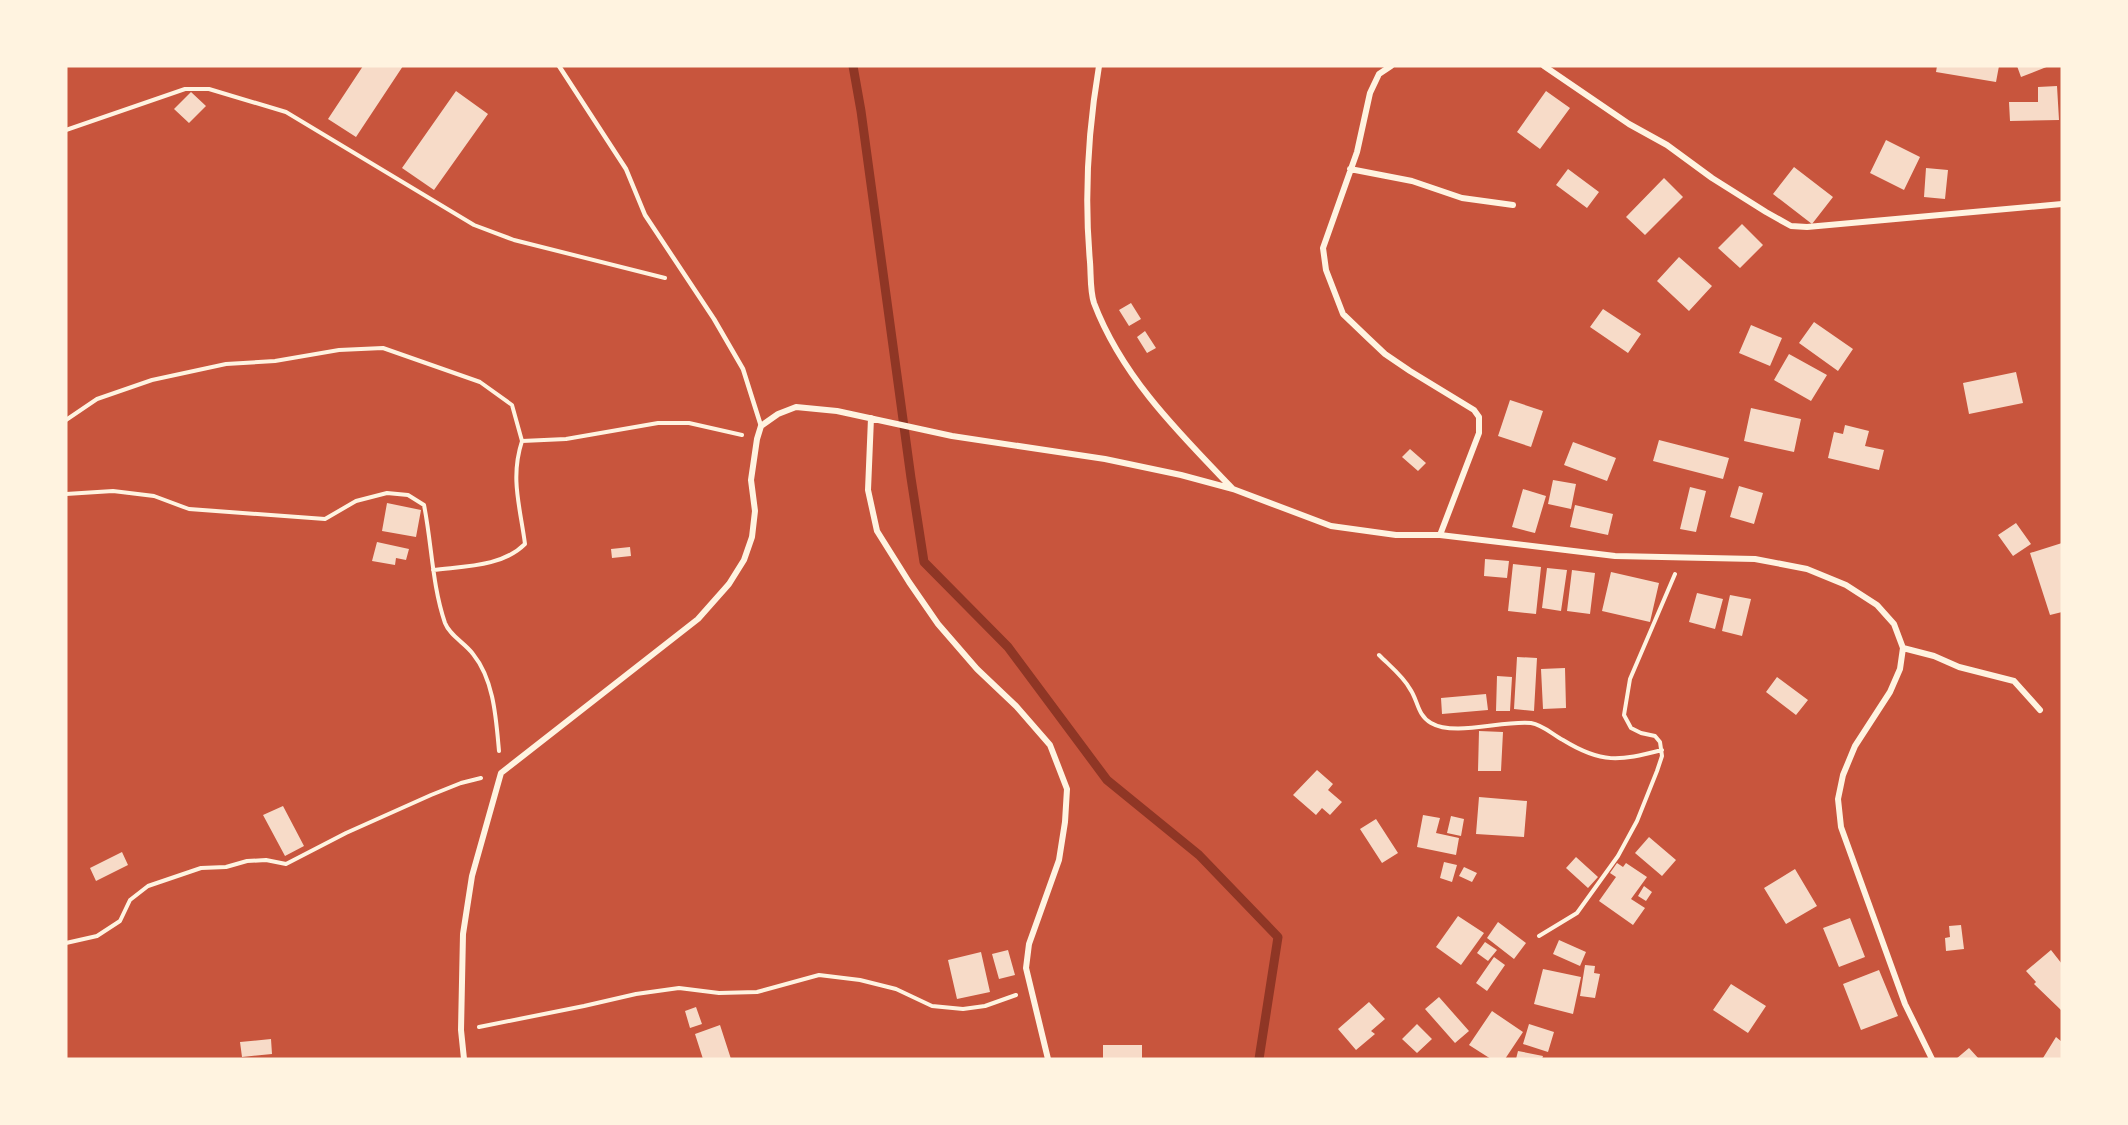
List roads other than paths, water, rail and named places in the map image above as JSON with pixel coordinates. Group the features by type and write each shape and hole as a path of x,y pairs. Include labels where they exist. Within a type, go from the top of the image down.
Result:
{"street":[{"path":"1099,66 1087,167 1087,235 1093,300 1113,347 1154,404 1233,489"},
{"path":"1391,66 1379,74 1370,93 1357,152 1323,248 1326,270 1343,314 1385,354 1474,410 1479,417 1479,433 1440,535"},
{"path":"1545,66 1629,124 1667,145 1712,178 1791,226 1807,227 2062,204"},
{"path":"1350,169 1412,181 1462,198 1513,205"},
{"path":"464,1059 461,1030 463,933 472,876 501,773 698,619 729,584 744,560 752,537 755,511 751,480 761,426 778,414 796,407 837,411 952,436 1105,459 1181,475 1233,489 1331,526 1396,535 1440,535 1615,556 1755,559 1806,569 1846,585 1877,605 1894,624 1903,648 1900,669 1890,692 1855,746 1843,775 1838,799 1841,827 1905,1004 1932,1059"},
{"path":"871,418 868,490 877,531 938,624 977,669 1016,706 1050,745 1067,789 1059,860 1029,944 1026,968 1048,1059"},
{"path":"1903,648 1934,656 1959,667 2014,681 2040,710"}],"lane":[{"path":"559,66 626,169 645,215 743,369 761,426"}],"waterway":[{"path":"853,66 924,562 1008,647 1107,780 1199,855 1278,937 1259,1059"}]}
